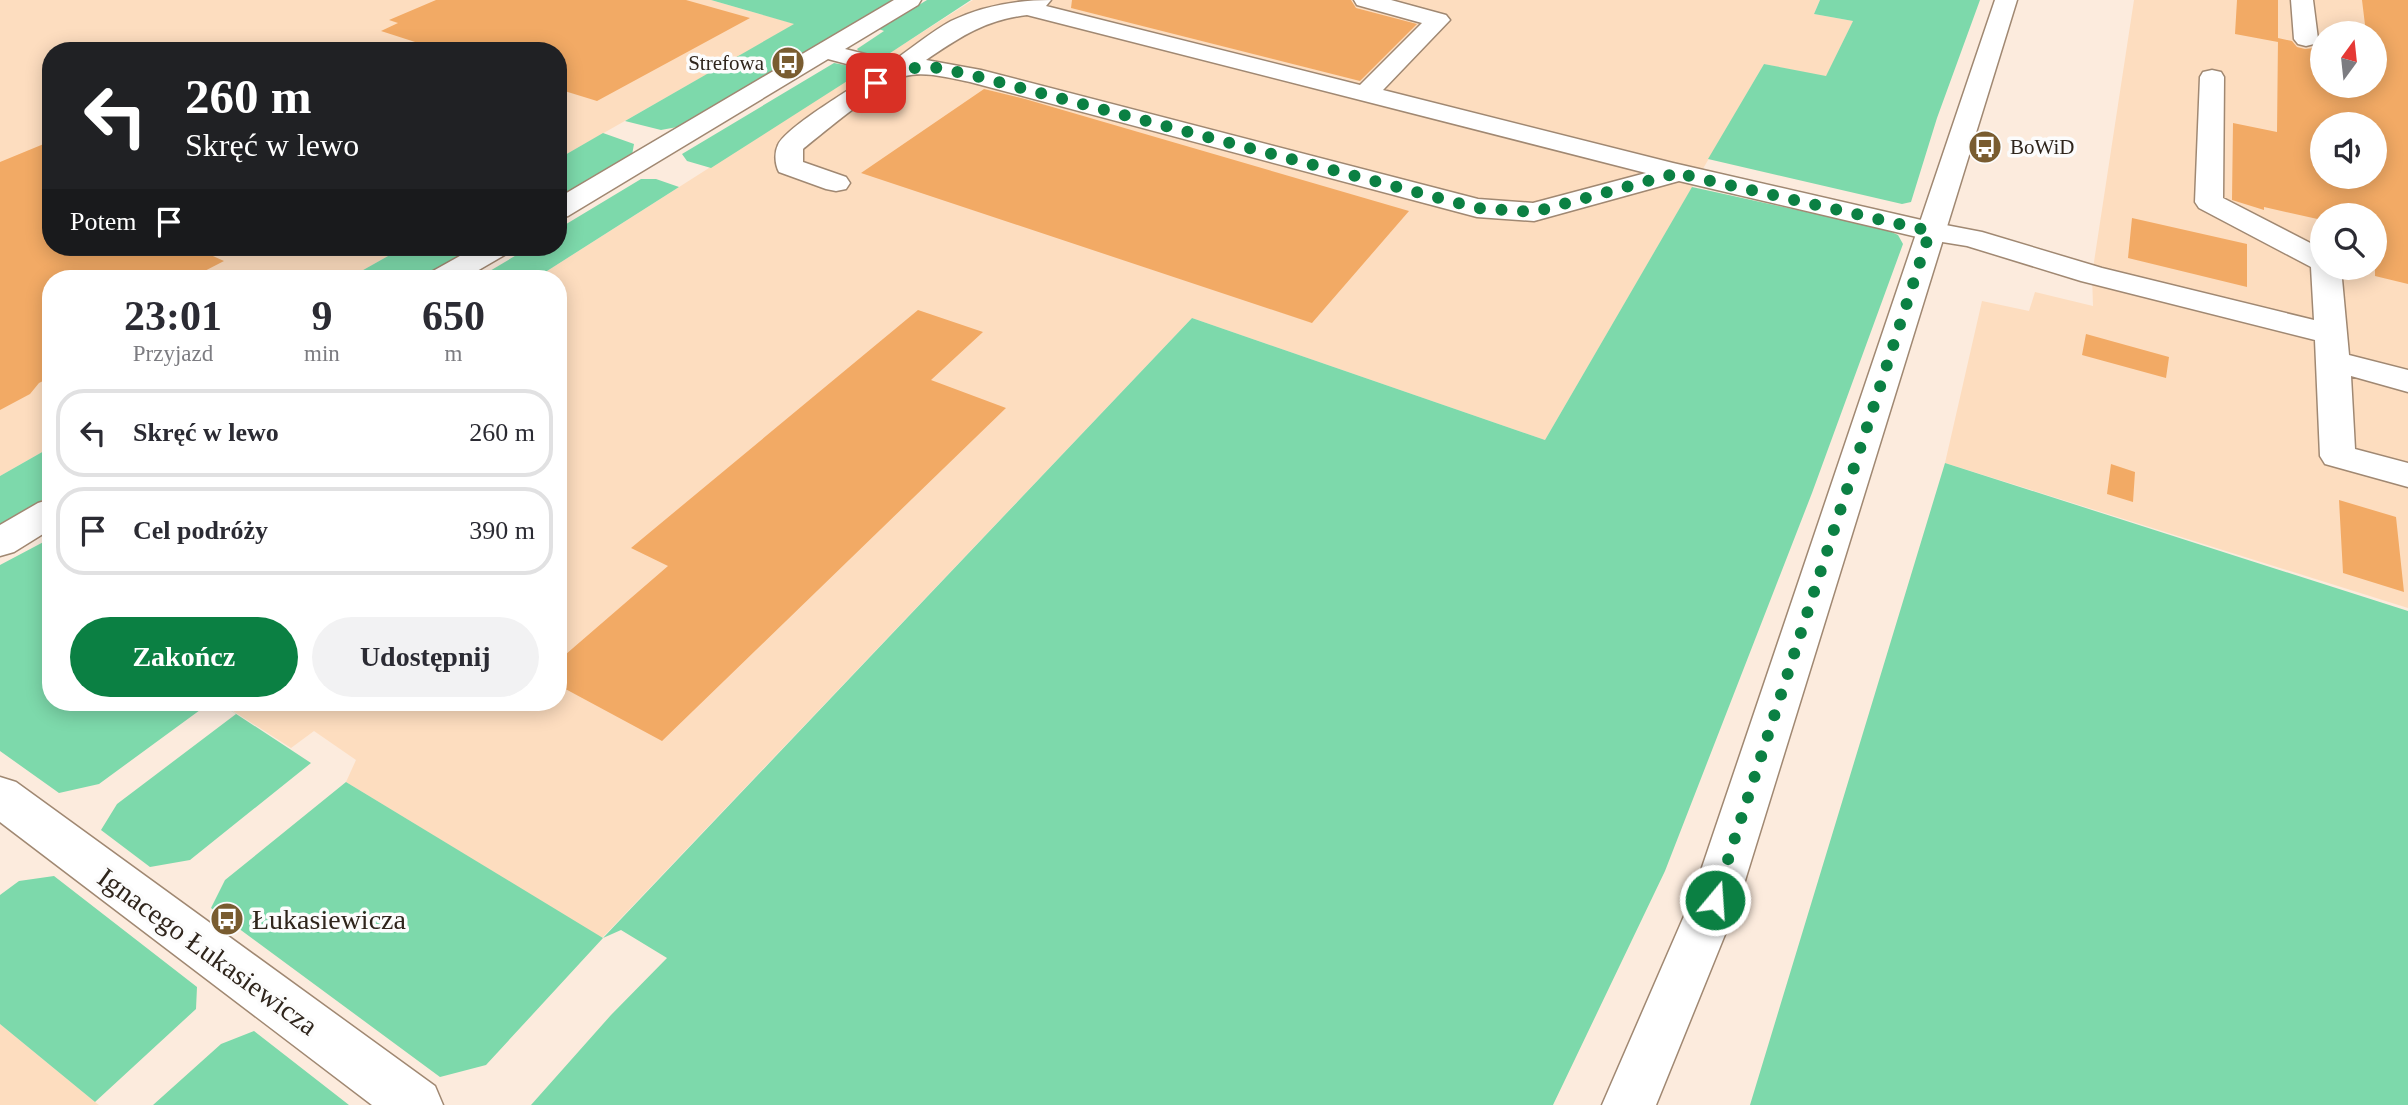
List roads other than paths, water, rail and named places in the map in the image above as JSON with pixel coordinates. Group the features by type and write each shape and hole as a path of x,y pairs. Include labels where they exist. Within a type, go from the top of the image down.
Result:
{"main road":[{"path":"567,205 910,0"},
{"path":"1365,0 1438,20 1365,94"},
{"path":"1629,1104 1715,900 2006,0"},
{"path":"2302,0 2306,39"},
{"path":"836,183 789,166 790,147 817,124 960,26 1002,11 1034,4 1365,94 1672,172 1972,239 2333,348 2408,381"},
{"path":"825,51 896,69 932,67 972,75 1491,210 1534,212 1670,175 1672,172"},
{"path":"2213,77 2209,202 2310,255"},
{"path":"458,270 482,256"},
{"path":"2327,280 2338,456 2408,475"},
{"path":"0,542 42,517"},
{"name":"Ignacego Łukasiewicza","path":"0,796 415,1105"}],"place":[{"name":"Strefowa","path":"788,63"},
{"name":"BoWiD","path":"1985,147"},
{"name":"Łukasiewicza","path":"227,919"}]}
